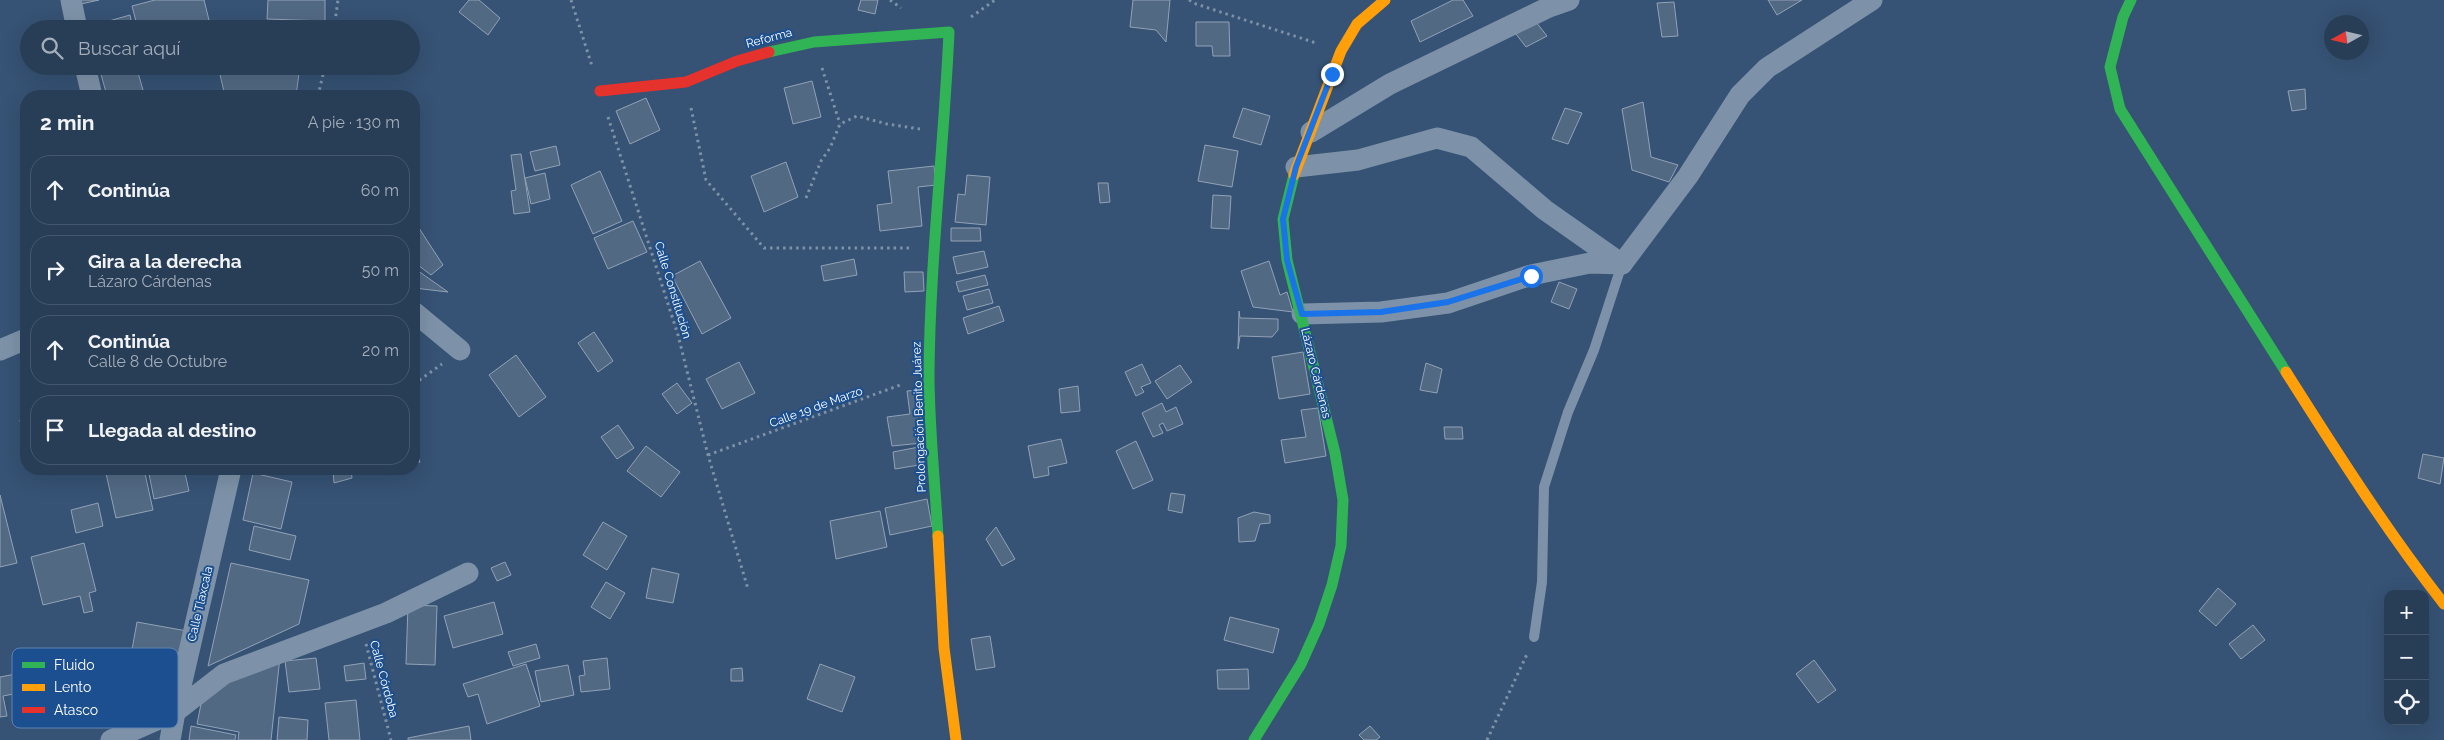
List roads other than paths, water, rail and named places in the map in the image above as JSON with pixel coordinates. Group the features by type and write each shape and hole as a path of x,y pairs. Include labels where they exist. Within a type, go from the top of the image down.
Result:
{"street":[{"path":"70,0 75,20"},
{"name":"Lázaro Cárdenas","path":"1254,740 1262,724 1301,664 1319,624 1342,546 1343,500 1335,453 1302,314 1287,260 1283,219 1296,167 1312,132 1341,51 1357,24 1385,0"},
{"path":"1312,132 1390,84 1550,7 1569,0"},
{"path":"1622,264 1688,176 1740,95 1766,68 1872,0"},
{"path":"2131,0 2123,17 2110,67 2120,109 2139,142 2334,448 2414,567 2444,604"},
{"name":"Reforma","path":"600,91 686,82 737,61 787,47 814,42 949,32"},
{"name":"Prolongación Benito Juárez","path":"949,32 929,375 944,648 956,740"},
{"path":"87,75 91,90"},
{"path":"1296,167 1358,160 1437,138 1471,148 1546,210 1622,264"},
{"path":"1302,314 1381,312 1448,302 1531,276 1590,263 1622,264"},
{"path":"420,317 460,350"},
{"path":"0,350 20,342"},
{"name":"Calle Tlaxcala","path":"178,699 230,475"},
{"path":"178,710 224,674 405,605 468,573"},
{"path":"111,740 138,728"}],"lane":[{"path":"1534,637 1542,582 1544,488 1568,412 1594,350 1622,264"}]}
